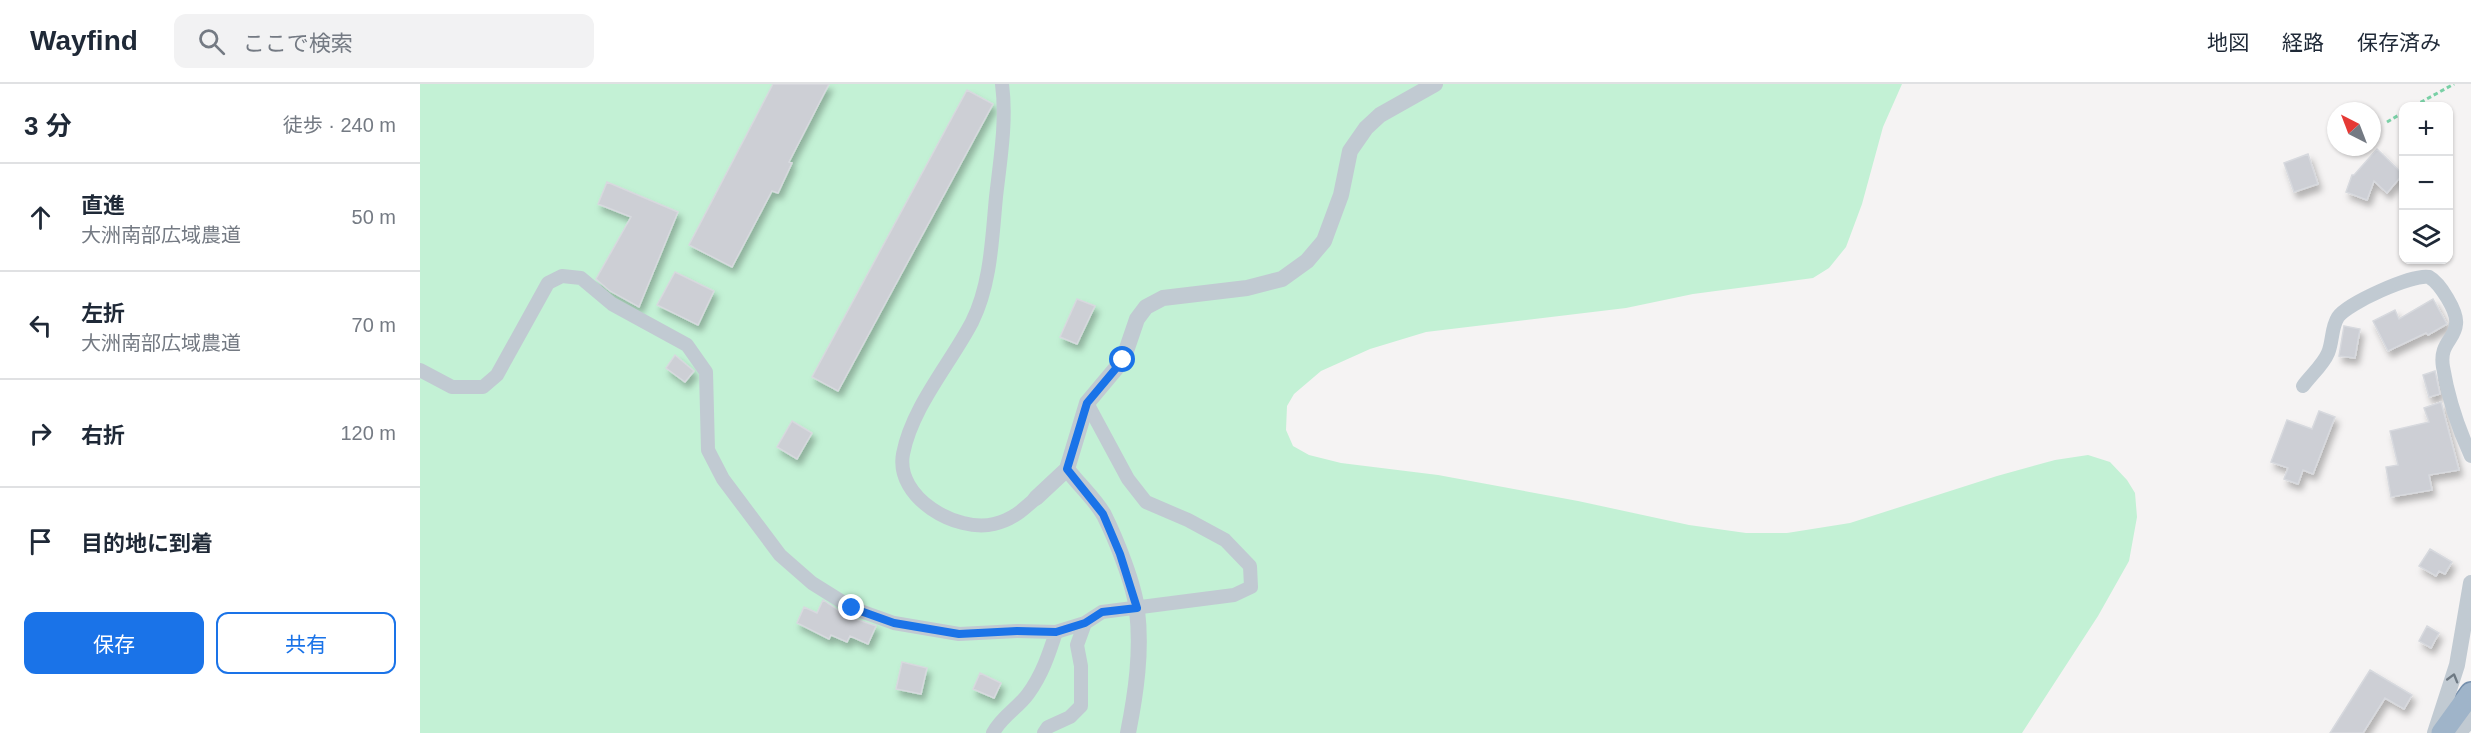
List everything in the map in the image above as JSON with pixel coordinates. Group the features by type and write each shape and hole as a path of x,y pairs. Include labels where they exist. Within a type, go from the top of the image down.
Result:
{"highway":[{"path":"2442,733 2471,693"}],"street":[{"path":"1002,84 1003,141 984,287 972,321 943,368 912,426 903,456 907,482 923,503 945,518 970,526 993,525 1014,517 1067,469 1087,403 1123,360 1137,319 1146,307 1163,298 1247,288 1282,279 1307,261 1324,241 1341,195 1350,151 1366,128 1380,115 1435,84"},
{"path":"420,370 452,387 483,387 497,375 548,283 562,276 581,278 612,304 687,345 706,372 708,450 718,470 780,555 812,583 852,608 894,623 959,634 1017,631 1056,632 1085,623 1102,612 1234,595 1251,587 1250,566 1225,540 1188,520 1146,502 1128,479 1087,403"},
{"path":"2303,386 2326,358 2336,320 2345,310 2356,302 2413,279 2429,277 2441,288 2457,321 2445,346 2443,366 2454,413 2471,456"},
{"path":"1067,469 1103,514 1120,554 1137,608 1139,642 1134,701 1128,733"},
{"path":"2434,733 2457,665 2471,583"},
{"path":"1044,733 1048,727 1070,717 1081,706 1081,666 1077,645 1085,623"},
{"path":"993,733 996,726 1027,695 1044,669 1056,632"},
{"path":"2458,733 2471,719"}],"path":[{"path":"2421,102 2454,84"},
{"path":"2387,122 2399,114"}],"green space":[{"path":"420,84 1902,84 1883,127 1862,204 1846,247 1829,268 1813,278 1693,294 1626,308 1426,332 1370,349 1321,371 1294,394 1287,406 1286,430 1293,446 1309,455 1341,463 1438,475 1578,501 1689,525 1746,533 1787,533 1850,523 1997,476 2055,460 2088,455 2110,462 2127,480 2135,493 2137,517 2129,561 2098,616 2022,733 420,733"}],"building":[{"path":"773,84 829,84 789,162 792,163 778,193 772,191 732,267 689,245"},
{"path":"967,90 993,104 838,391 812,377"},
{"path":"2381,153 2399,170 2399,179 2387,193 2374,181 2367,200 2346,192 2352,175 2371,156 2381,156"},
{"path":"2308,154 2318,184 2294,192 2284,163"},
{"path":"607,182 678,212 639,307 610,291 596,279 631,217 598,204"},
{"path":"675,272 714,291 698,325 657,305"},
{"path":"1077,299 1095,306 1077,344 1060,337"},
{"path":"2433,299 2447,324 2428,335 2426,333 2388,351 2373,321 2395,310 2399,319"},
{"path":"2344,326 2360,329 2355,358 2339,356"},
{"path":"675,355 694,371 685,382 666,368"},
{"path":"2435,371 2440,394 2429,397 2423,375"},
{"path":"2441,402 2459,470 2429,475 2432,490 2391,497 2386,467 2398,465 2390,431 2429,422 2424,408"},
{"path":"2319,411 2335,417 2313,474 2303,470 2298,484 2284,479 2288,468 2271,462 2287,420 2312,429"},
{"path":"792,421 812,433 797,459 777,447"},
{"path":"2430,549 2452,562 2445,574 2439,571 2436,576 2419,566"},
{"path":"823,600 847,616 876,626 868,644 850,636 847,642 831,635 829,639 797,623 804,607 817,613"},
{"path":"2427,626 2439,633 2431,648 2419,641"},
{"path":"902,662 927,668 921,694 896,689"},
{"path":"2370,670 2412,695 2404,709 2385,698 2363,733 2330,733"},
{"path":"980,673 1001,683 994,698 973,689"}],"route":[{"path":"852,608 894,623 959,634 1017,631 1056,632 1085,623 1102,612 1137,608 1120,554 1103,514 1067,469 1087,403 1123,360"}]}
